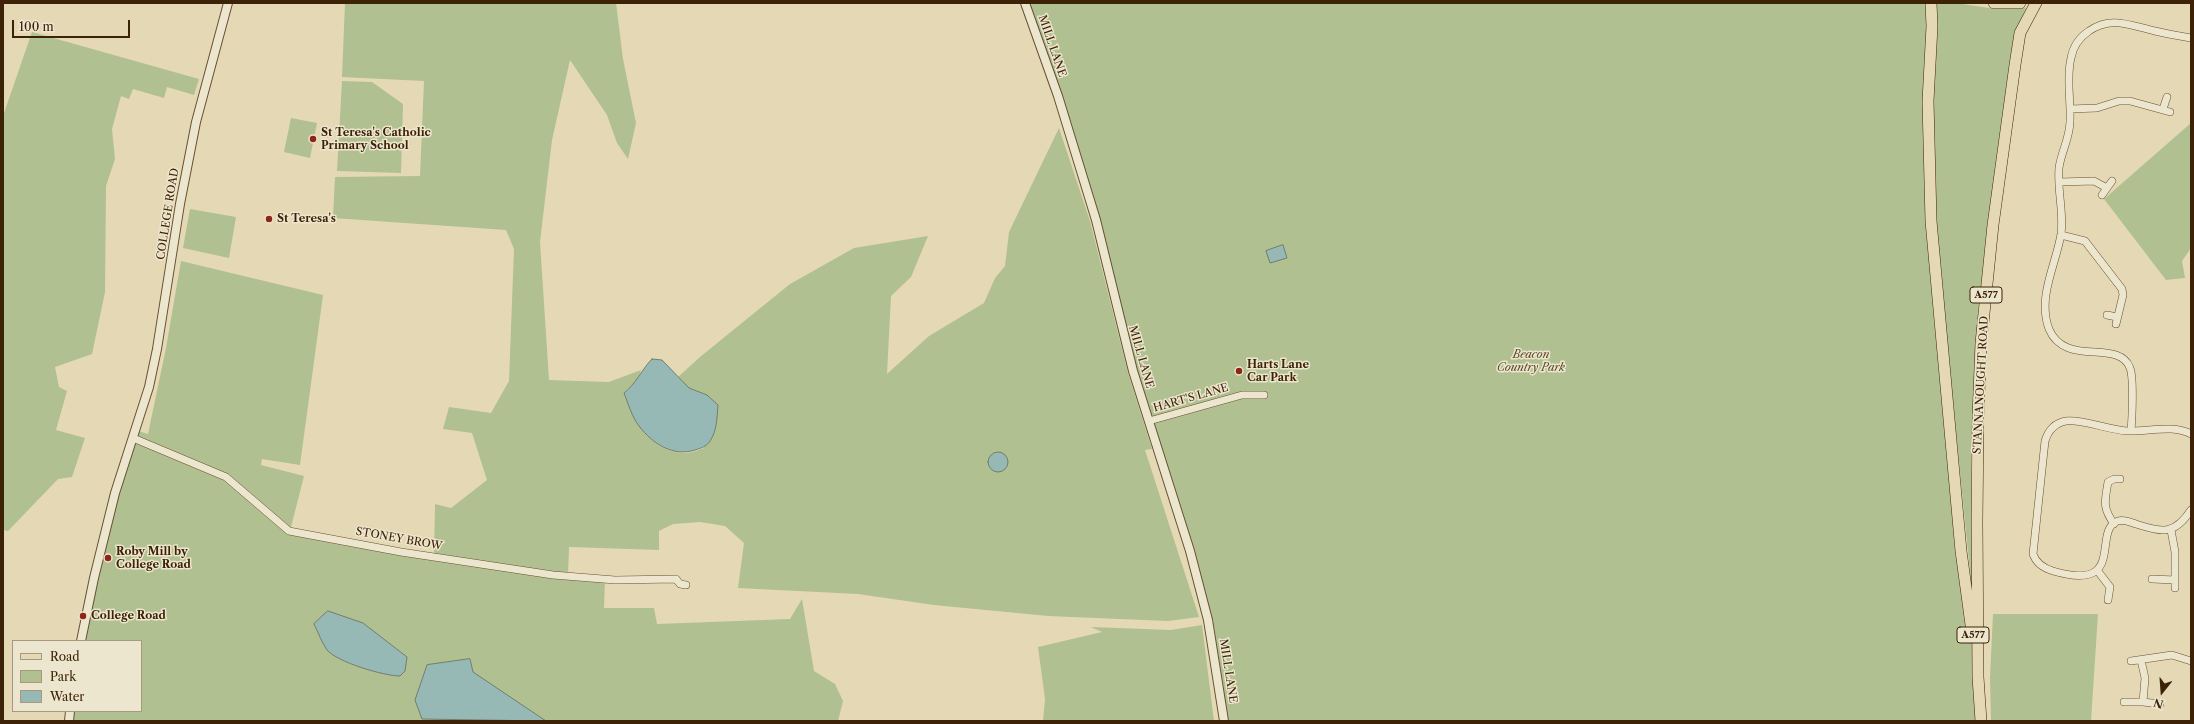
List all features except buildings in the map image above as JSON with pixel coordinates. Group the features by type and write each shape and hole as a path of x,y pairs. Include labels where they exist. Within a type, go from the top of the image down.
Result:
{"main road":[{"name":"STANNANOUGHT ROAD","path":"1931,3 1932,26 1928,102 1931,221 1961,551 1978,677 1981,721"},
{"path":"1994,3 2020,3"},
{"name":"STANNANOUGHT ROAD","path":"1978,677 1978,418 1981,343 1993,225 2020,33 2036,3"}],"street":[{"name":"COLLEGE ROAD","path":"134,434 149,386 157,349 181,200 196,122 228,3"},
{"name":"MILL LANE","path":"1025,3 1058,96 1096,220 1129,357 1190,552 1208,620 1224,721"},
{"path":"2131,431 2132,374 2128,364 2116,355 2079,351 2066,347 2056,340 2050,330 2047,319 2046,293 2061,235 2062,211 2060,162 2069,133 2069,71 2072,54 2080,40 2094,28 2106,23 2123,22 2191,38"},
{"path":"2070,109 2097,108 2119,101 2130,101 2167,110 2167,97"},
{"path":"2060,182 2094,181 2107,188"},
{"path":"2102,195 2112,181"},
{"path":"2061,235 2085,242 2122,289 2123,295 2117,320 2107,315"},
{"name":"HART'S LANE","path":"1149,421 1242,394 1264,395"},
{"path":"2191,434 2177,429 2131,431 2068,421 2052,428 2045,441 2032,545 2035,559 2044,568 2066,574 2085,576 2097,570 2104,559 2107,534 2114,524 2123,521 2160,531 2172,530 2179,525 2191,510"},
{"name":"STONEY BROW","path":"134,434 226,477 290,531 401,552 553,575 615,580 676,579 680,584 686,584"},
{"path":"81,640 94,578 115,492 134,434"},
{"path":"2114,524 2106,512 2104,503 2108,482 2114,479 2120,480"},
{"path":"2152,579 2175,584 2175,552 2172,530"},
{"path":"2097,570 2110,587 2110,603"},
{"path":"2131,661 2172,655 2191,661"},
{"path":"2141,660 2145,678 2143,702"},
{"path":"2124,702 2160,704"}],"green space":[{"path":"345,3 616,3 623,59 636,123 628,159 617,143 607,115 570,60 552,140 540,242 549,380 609,382 641,370 638,379 624,393 639,423 653,440 671,451 683,453 704,448 707,395 689,388 678,377 700,357 790,284 854,248 928,236 911,277 891,296 887,374 929,336 984,303 995,278 1005,266 1009,232 1059,128 1090,221 1128,373 1152,449 1145,450 1199,617 1168,621 1048,616 934,605 858,594 738,588 744,543 725,526 700,522 673,524 659,531 659,550 569,547 568,576 605,579 604,608 654,608 657,624 790,619 802,599 814,671 835,684 843,701 838,721 69,721 70,712 142,712 142,640 81,640 94,578 135,430 148,434 166,348 181,261 323,295 300,465 262,459 261,465 304,476 290,531 434,556 435,504 451,508 487,480 472,433 443,429 449,407 491,413 509,381 514,249 506,230 333,218 335,177 420,176 424,81 342,77"},
{"name":"Beacon Country Park","path":"1036,3 1931,3 1931,221 1978,677 1981,721 1222,721 1208,620 1133,371 1096,220 1026,6"},
{"path":"1937,3 1956,3 1996,9 2026,8 2014,36 1978,310 1971,452 1972,591 1934,213 1932,114"},
{"path":"32,32 199,79 194,95 167,87 164,98 133,89 129,99 121,96 112,129 115,159 106,186 105,292 92,354 55,367 59,387 67,391 56,430 85,438 72,477 58,479 8,531 3,530 3,116"},
{"path":"342,81 372,82 403,104 401,173 337,171"},
{"path":"291,118 317,123 310,158 284,152"},
{"path":"2191,123 2191,248 2182,261 2185,278 2166,280 2104,199"},
{"path":"190,209 236,217 229,258 183,248"},
{"path":"1993,614 2098,614 2091,721 1991,721 1990,678"},
{"path":"1202,625 1214,721 1043,721 1045,699 1038,647 1102,632 1091,627 1171,630"}],"water":[{"path":"1283,245 1287,258 1270,263 1266,251"},
{"path":"652,359 662,360 689,388 707,395 718,405 714,433 710,441 705,446 687,452 671,450 657,443 637,422 630,410 624,393"},
{"path":"998,452 1005,455 1008,462 1005,469 998,472 991,469 988,462 991,455"},
{"path":"328,611 363,623 407,657 405,671 400,676 383,674 350,664 332,655 325,647 314,624"},
{"path":"470,659 473,672 546,721 422,719 415,700 427,665"}],"place":[{"name":"St Teresa's Catholic Primary School","path":"313,139"},
{"name":"St Teresa's","path":"269,219"},
{"name":"Harts Lane Car Park","path":"1239,371"},
{"name":"Roby Mill by College Road","path":"108,558"},
{"name":"College Road","path":"83,616"}]}
